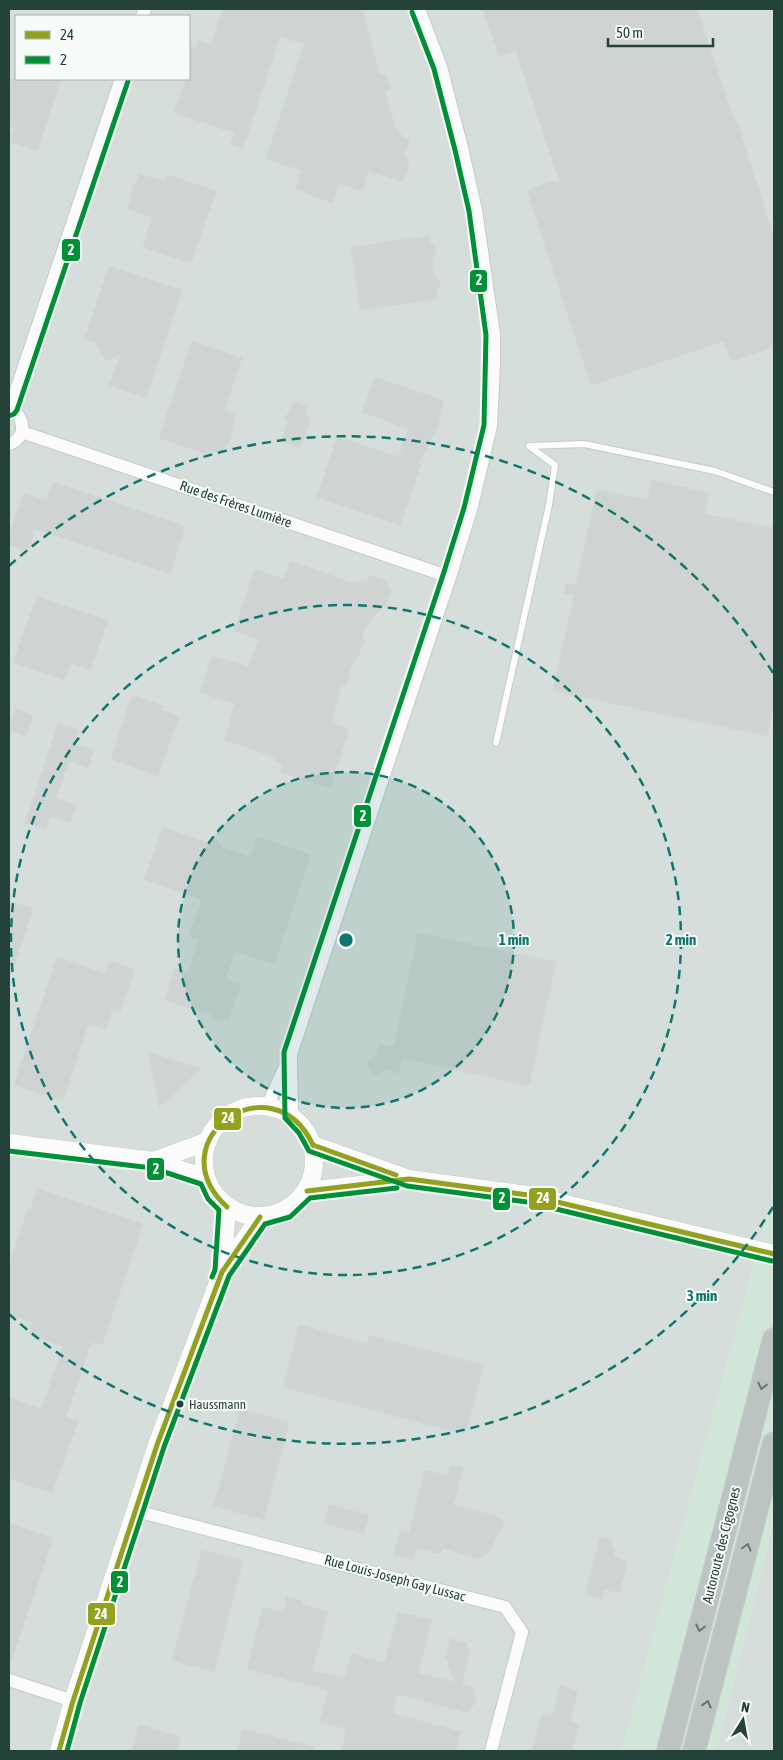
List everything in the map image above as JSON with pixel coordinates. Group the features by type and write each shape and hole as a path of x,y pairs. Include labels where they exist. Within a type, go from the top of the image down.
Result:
{"highway":[{"name":"Autoroute des Cigognes","path":"668,1751 774,1339"},
{"name":"Autoroute des Cigognes","path":"694,1751 774,1443"}],"main road":[{"path":"267,1106 292,1116 305,1129 313,1145 315,1168 307,1191 287,1210 260,1218 227,1207 214,1194 206,1178 204,1159 208,1141 217,1125 231,1114 248,1107 267,1106"},
{"path":"154,1161 208,1141"},
{"path":"9,1143 154,1161 206,1178"},
{"path":"313,1145 409,1179 528,1195 774,1254"},
{"path":"307,1191 409,1179"},
{"path":"222,1272 227,1207"},
{"path":"59,1751 73,1701 157,1445 222,1272 260,1218"}],"street":[{"path":"267,1106 290,1054 450,577 471,510 491,426 494,334 476,210 441,67 419,9"},
{"path":"9,444 18,438 22,432 23,425 21,418 9,408 121,80"},
{"name":"Rue des Frères Lumière","path":"22,432 450,577"},
{"path":"290,1054 292,1116"},
{"name":"Rue Louis-Joseph Gay Lussac","path":"136,1511 505,1606 522,1632 491,1751"},
{"path":"9,1680 73,1701"}],"lane":[{"path":"496,742 549,505 555,465 529,446 584,444 715,471 774,492"}],"shaded area":[{"path":"9,9 774,9 774,1184 769,1209 622,1751 9,1751"},
{"path":"774,1519 774,1751 716,1751"}],"green space":[{"path":"774,1184 774,1519 716,1751 622,1751 769,1209"}],"building":[{"path":"223,9 362,9 380,75 385,74 390,89 385,90 395,127 404,138 410,140 404,152 409,164 403,182 368,171 362,191 339,183 332,203 296,189 301,170 266,159 304,44 280,36 243,149 230,145 235,133 174,113 186,80 190,80 190,46 196,48 198,40 211,45"},
{"path":"483,9 697,9 734,121 737,121 774,238 774,347 731,361 724,341 591,385 527,190 559,180 516,50 499,56"},
{"path":"9,79 61,80 37,151 10,142 15,128 9,126"},
{"path":"139,174 165,182 167,175 216,191 191,263 143,247 152,217 127,209 131,200 129,194 132,193 132,186 135,184"},
{"path":"429,236 436,253 432,260 434,275 440,280 440,285 436,290 437,299 360,310 351,247"},
{"path":"109,266 182,290 146,398 109,385 121,354 106,361 95,342 85,338"},
{"path":"192,341 242,358 224,411 236,414 228,444 226,443 222,454 211,450 209,455 159,438"},
{"path":"375,377 444,401 437,428 418,464 421,464 400,525 317,497 337,437 399,457 408,429 362,412"},
{"path":"295,401 308,408 305,415 311,417 300,448 281,441 288,421 284,420"},
{"path":"652,480 709,493 705,514 774,528 774,704 767,736 553,691 574,595 564,593 566,583 576,585 597,490 647,500"},
{"path":"53,482 185,526 170,574 35,529 28,551 9,545 9,537 23,494 47,501"},
{"path":"290,561 353,583 368,579 370,575 385,580 391,591 385,607 383,606 366,626 362,638 365,642 358,651 361,653 352,664 346,686 342,685 331,722 349,729 330,788 281,772 283,764 275,761 277,758 225,740 235,704 200,692 212,656 249,667 259,639 234,631 255,569 284,579"},
{"path":"37,597 108,620 90,670 70,663 64,680 13,662"},
{"path":"132,695 163,706 161,710 179,716 158,776 111,759"},
{"path":"16,709 33,715 26,736 9,730"},
{"path":"58,724 79,730 74,744 94,750 88,768 69,761 56,798 76,805 70,822 50,816 46,829 25,823"},
{"path":"163,827 208,843 210,838 218,841 221,847 250,857 257,837 311,855 274,964 235,951 225,979 241,984 228,1021 212,1019 213,1015 165,1000 175,968 188,973 199,940 189,936 202,899 144,880"},
{"path":"9,901 33,909 11,975 9,974"},
{"path":"418,933 556,962 529,1086 402,1058 398,1073 385,1070 375,1076 367,1063 376,1056 379,1043 394,1047"},
{"path":"57,957 106,974 110,961 135,969 120,1012 112,1010 106,1029 88,1024 63,1101 14,1085"},
{"path":"148,1052 201,1069 159,1107"},
{"path":"38,1189 143,1224 102,1345 91,1342 66,1417 78,1421 52,1493 9,1478 9,1398 42,1409 63,1346 29,1334 33,1322 9,1314 9,1267 28,1209 30,1210"},
{"path":"299,1325 368,1344 369,1335 484,1365 465,1434 283,1387"},
{"path":"240,1409 289,1422 264,1520 214,1506"},
{"path":"451,1465 463,1468 453,1505 497,1516 497,1518 504,1520 492,1549 479,1559 478,1557 474,1560 472,1556 442,1548 441,1554 416,1548 413,1560 394,1555 400,1531 409,1533 425,1470 448,1476"},
{"path":"329,1505 369,1515 364,1534 324,1523"},
{"path":"9,1523 53,1538 11,1662 9,1662"},
{"path":"600,1537 612,1540 611,1546 615,1548 613,1557 628,1562 619,1593 604,1589 602,1599 585,1594"},
{"path":"202,1550 243,1561 214,1672 172,1660"},
{"path":"287,1597 303,1601 302,1604 328,1612 312,1671 345,1678 351,1654 385,1663 398,1612 432,1620 418,1673 455,1682 446,1657 450,1639 467,1643 465,1648 470,1650 462,1684 475,1688 473,1694 476,1698 475,1704 470,1707 469,1713 397,1694 392,1713 461,1732 456,1751 341,1751 347,1729 320,1722 328,1690 247,1669 263,1607 283,1612"},
{"path":"560,1685 578,1691 570,1722 579,1724 572,1751 532,1751 542,1714 552,1717"},
{"path":"139,1725 181,1737 177,1751 132,1751"},
{"path":"243,1729 314,1747 313,1751 237,1751"}],"transit line":[{"name":"2","path":"412,12 434,69 469,211 486,335 484,425 464,508 443,575 284,1052 285,1118 299,1133 309,1151 407,1186 527,1202 772,1261"},
{"name":"2","path":"9,416 17,410 128,81"},
{"name":"24","path":"227,1207 208,1182 204,1157 212,1135 228,1119 249,1109 272,1109 295,1120 313,1145"},
{"name":"24","path":"313,1145 396,1175"},
{"name":"2","path":"9,1151 152,1168 201,1184 208,1199 219,1210 215,1270 212,1277"},
{"name":"24","path":"307,1191 409,1179 528,1195 774,1254"},
{"name":"2","path":"67,1751 80,1703 164,1447 229,1276 265,1224 290,1217 310,1198 397,1188"},
{"name":"24","path":"59,1751 73,1701 157,1445 222,1272 260,1217"}],"place":[{"name":"Haussmann","path":"180,1404"}]}
